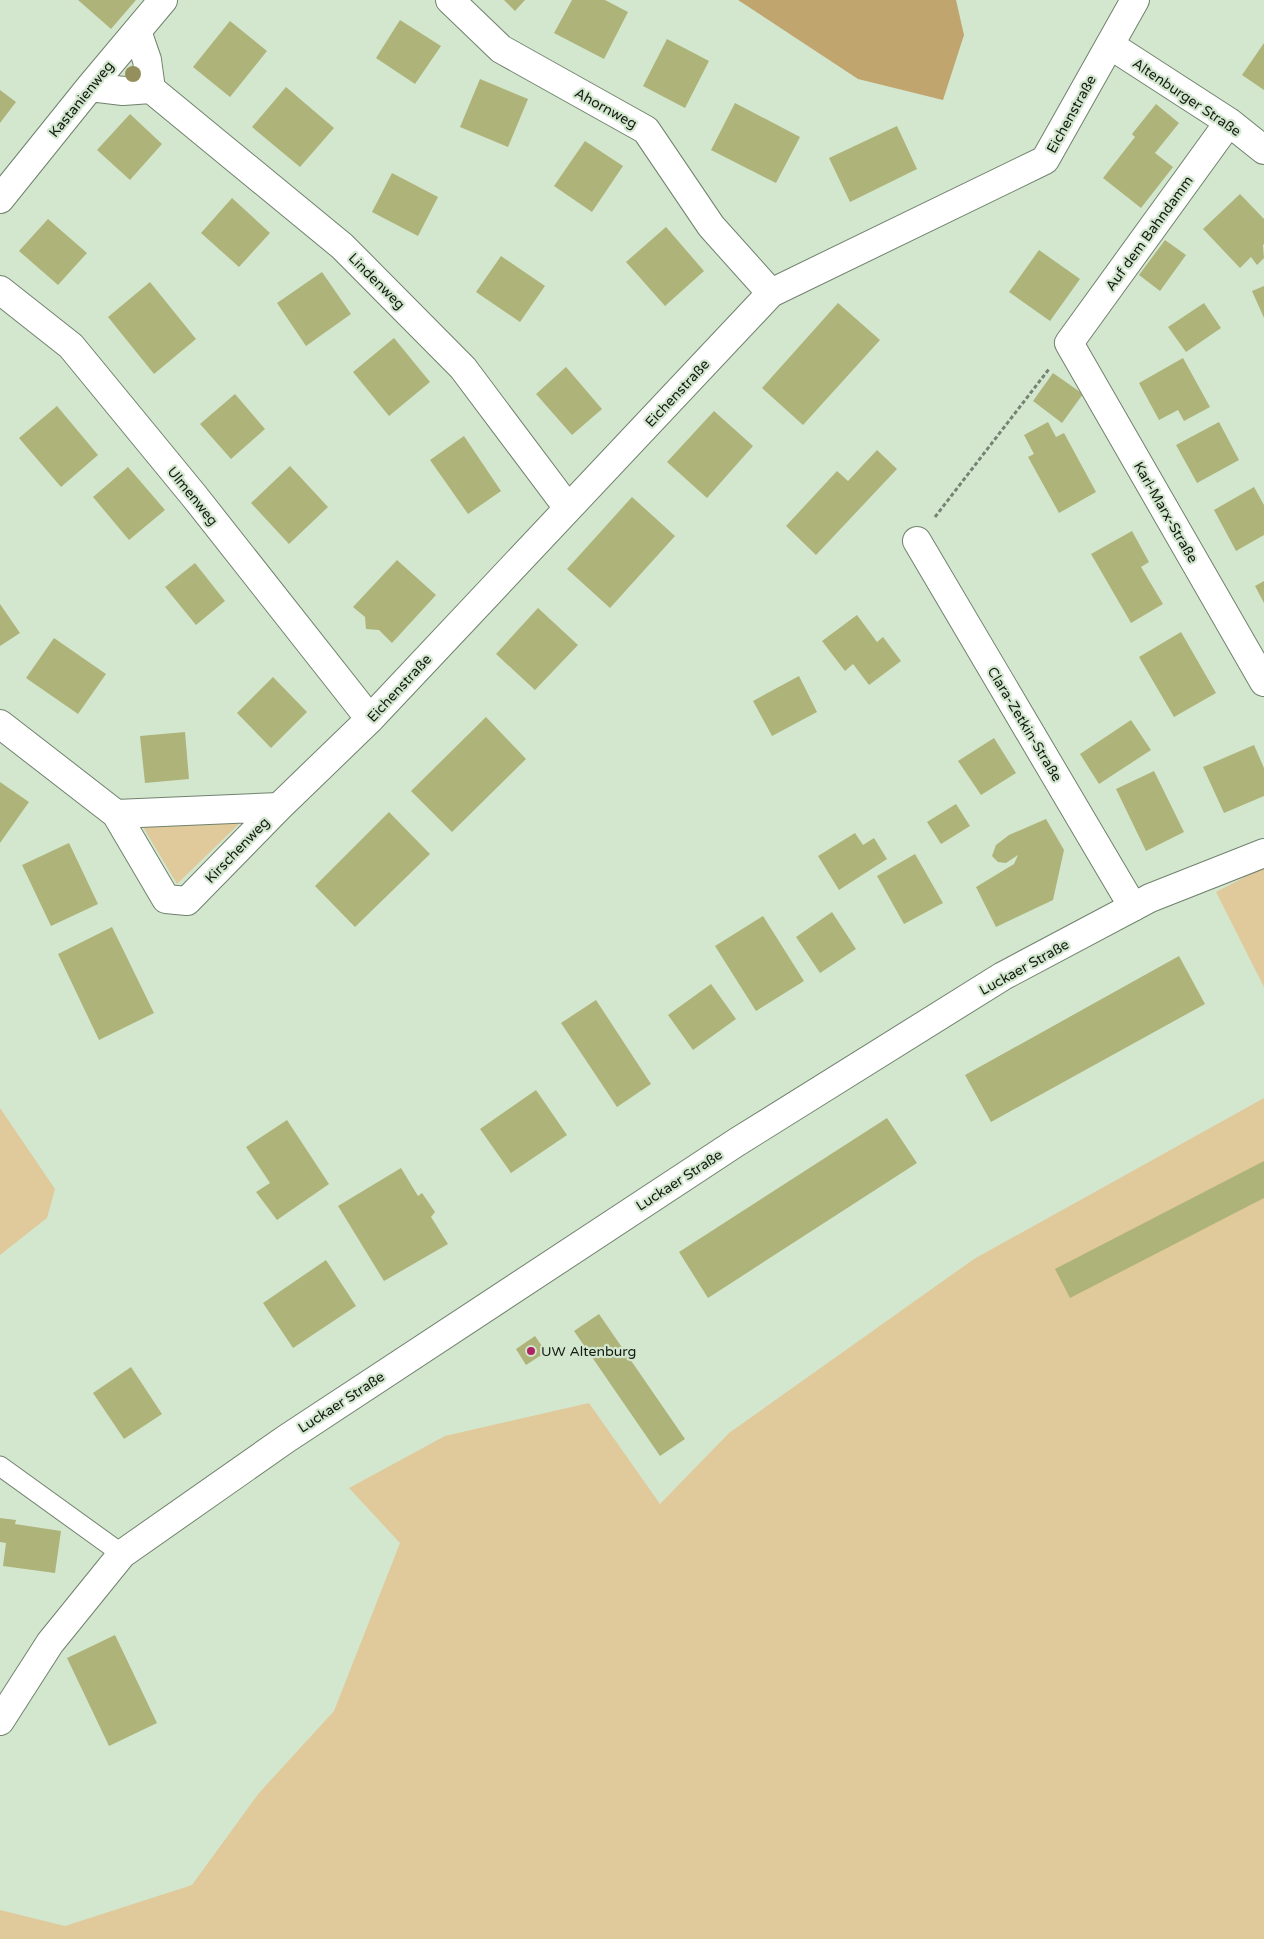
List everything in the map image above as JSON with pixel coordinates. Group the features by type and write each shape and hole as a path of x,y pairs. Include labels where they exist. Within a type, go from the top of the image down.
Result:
{"street":[{"name":"Kastanienweg","path":"0,199 163,0"},
{"name":"Ahornweg","path":"450,0 501,49 646,130 711,226 771,294"},
{"name":"Eichenstraße","path":"279,807 370,719 771,294 1045,160 1135,0"},
{"path":"90,87 124,91 151,88 147,60 137,30"},
{"name":"Altenburger Straße","path":"1110,45 1228,122 1264,150"},
{"name":"Lindenweg","path":"151,88 355,259 463,368 568,508"},
{"name":"Auf dem Bahndamm","path":"1069,343 1228,122"},
{"name":"Ulmenweg","path":"0,290 72,346 195,497 370,719"},
{"name":"Karl-Marx-Straße","path":"1069,343 1264,682"},
{"name":"Clara-Zetkin-Straße","path":"917,541 1133,907"},
{"name":"Kirschenweg","path":"0,724 116,814 166,899 187,902 279,807"},
{"name":"Kirschenweg","path":"116,814 279,807"},
{"name":"Luckaer Straße","path":"0,1721 50,1643 122,1554 286,1439 736,1142 1003,976 1150,898 1264,853"}],"lane":[{"path":"0,1466 122,1554"}],"path":[{"path":"917,541 1069,343"}],"shaded area":[{"path":"738,0 956,0 964,35 943,100 858,79"},
{"path":"240,823 177,884 143,827"},
{"path":"1264,867 1264,987 1216,892"},
{"path":"1264,1098 1264,1939 0,1939 0,1910 65,1926 192,1885 259,1793 334,1711 400,1543 349,1488 445,1436 589,1403 660,1504 729,1433 974,1259"},
{"path":"0,1108 55,1189 47,1218 0,1255"}],"building":[{"path":"78,0 136,0 111,29"},
{"path":"504,0 525,0 515,11"},
{"path":"572,0 605,0 628,12 604,59 554,33"},
{"path":"400,20 441,46 415,84 376,58"},
{"path":"230,21 267,51 230,97 193,67"},
{"path":"667,39 709,61 685,108 643,86"},
{"path":"1264,43 1264,90 1242,75"},
{"path":"480,79 528,99 508,147 460,127"},
{"path":"286,87 334,128 300,167 252,127"},
{"path":"0,90 16,102 0,123"},
{"path":"735,103 800,137 776,183 711,150"},
{"path":"1156,104 1179,123 1155,153 1173,167 1141,208 1103,178 1135,137 1132,134"},
{"path":"130,114 162,144 130,180 97,150"},
{"path":"897,126 917,169 850,202 829,158"},
{"path":"585,141 623,166 592,212 554,186"},
{"path":"392,173 438,197 418,236 372,212"},
{"path":"1240,194 1264,219 1264,258 1257,265 1251,257 1240,268 1203,229"},
{"path":"232,198 270,233 239,267 201,233"},
{"path":"48,219 87,253 58,285 19,251"},
{"path":"666,227 704,271 665,306 626,262"},
{"path":"1165,240 1186,255 1160,291 1139,275"},
{"path":"1039,250 1080,279 1050,321 1009,292"},
{"path":"501,256 545,286 520,322 476,292"},
{"path":"322,272 351,314 306,346 277,303"},
{"path":"150,282 196,339 154,374 108,317"},
{"path":"1264,286 1264,318 1252,291"},
{"path":"838,303 880,340 803,425 762,388"},
{"path":"1204,303 1221,328 1186,352 1168,327"},
{"path":"394,338 430,382 389,416 353,372"},
{"path":"1183,358 1210,407 1184,421 1178,410 1159,420 1139,383"},
{"path":"566,367 602,409 572,435 536,394"},
{"path":"1053,373 1083,394 1062,423 1033,401"},
{"path":"235,394 265,429 231,459 200,424"},
{"path":"57,406 98,455 61,487 19,438"},
{"path":"714,411 753,446 707,498 667,462"},
{"path":"1048,422 1056,437 1064,433 1096,492 1059,513 1028,457 1034,454 1024,435"},
{"path":"1219,422 1239,460 1197,483 1176,445"},
{"path":"464,436 501,491 468,514 430,460"},
{"path":"877,450 897,469 816,555 786,526 837,471 848,481"},
{"path":"290,466 328,507 289,544 251,503"},
{"path":"128,467 165,510 129,540 93,497"},
{"path":"1254,487 1264,505 1264,535 1236,551 1214,510"},
{"path":"632,497 675,536 610,608 567,569"},
{"path":"1132,531 1149,562 1141,567 1163,604 1131,623 1091,554"},
{"path":"397,560 436,595 392,643 379,630 366,629 365,617 353,607"},
{"path":"195,563 225,601 196,625 165,587"},
{"path":"1264,581 1264,603 1255,586"},
{"path":"0,604 20,633 0,646"},
{"path":"538,608 578,645 535,690 496,654"},
{"path":"857,615 877,642 883,637 901,661 869,685 853,664 845,671 822,641"},
{"path":"1181,632 1216,693 1174,717 1139,657"},
{"path":"54,638 106,674 78,714 26,678"},
{"path":"799,676 817,712 772,736 753,701"},
{"path":"273,677 307,712 271,748 237,713"},
{"path":"486,717 526,759 452,832 411,791"},
{"path":"1131,720 1151,750 1099,784 1080,754"},
{"path":"185,732 189,779 145,783 140,736"},
{"path":"994,738 1016,773 981,795 958,761"},
{"path":"1254,745 1264,768 1264,796 1224,813 1203,767"},
{"path":"1154,771 1184,832 1146,851 1116,789"},
{"path":"0,782 29,802 0,843"},
{"path":"956,804 970,826 941,844 927,822"},
{"path":"389,812 430,854 355,927 315,886"},
{"path":"1046,819 1064,850 1053,900 996,927 976,887 1014,864 1018,855 1006,863 998,862 992,856 996,845 1009,835"},
{"path":"855,833 863,845 874,838 887,859 839,890 818,856"},
{"path":"69,843 98,904 51,926 22,865"},
{"path":"915,854 943,903 904,924 877,876"},
{"path":"832,912 856,949 820,973 796,937"},
{"path":"763,916 804,981 756,1011 715,946"},
{"path":"112,927 154,1013 99,1040 58,954"},
{"path":"1179,956 1205,1004 991,1122 965,1075"},
{"path":"711,984 736,1019 693,1050 668,1015"},
{"path":"596,1000 651,1084 617,1107 561,1023"},
{"path":"536,1090 567,1135 511,1173 480,1129"},
{"path":"887,1118 917,1163 708,1298 679,1252"},
{"path":"287,1120 329,1184 277,1220 256,1192 270,1183 246,1147"},
{"path":"1264,1161 1264,1198 1070,1298 1055,1269"},
{"path":"401,1168 418,1196 422,1193 435,1212 431,1217 448,1244 384,1281 338,1206"},
{"path":"326,1260 356,1306 293,1348 263,1303"},
{"path":"599,1314 685,1439 660,1456 574,1331"},
{"name":"UW Altenburg","path":"535,1336 546,1352 526,1365 516,1349"},
{"path":"131,1367 162,1414 124,1439 93,1393"},
{"path":"0,1518 16,1520 15,1524 61,1531 55,1573 3,1566 6,1543 0,1542"},
{"path":"115,1635 157,1723 109,1746 67,1658"}],"place":[{"name":"UW Altenburg","path":"531,1351"}]}
